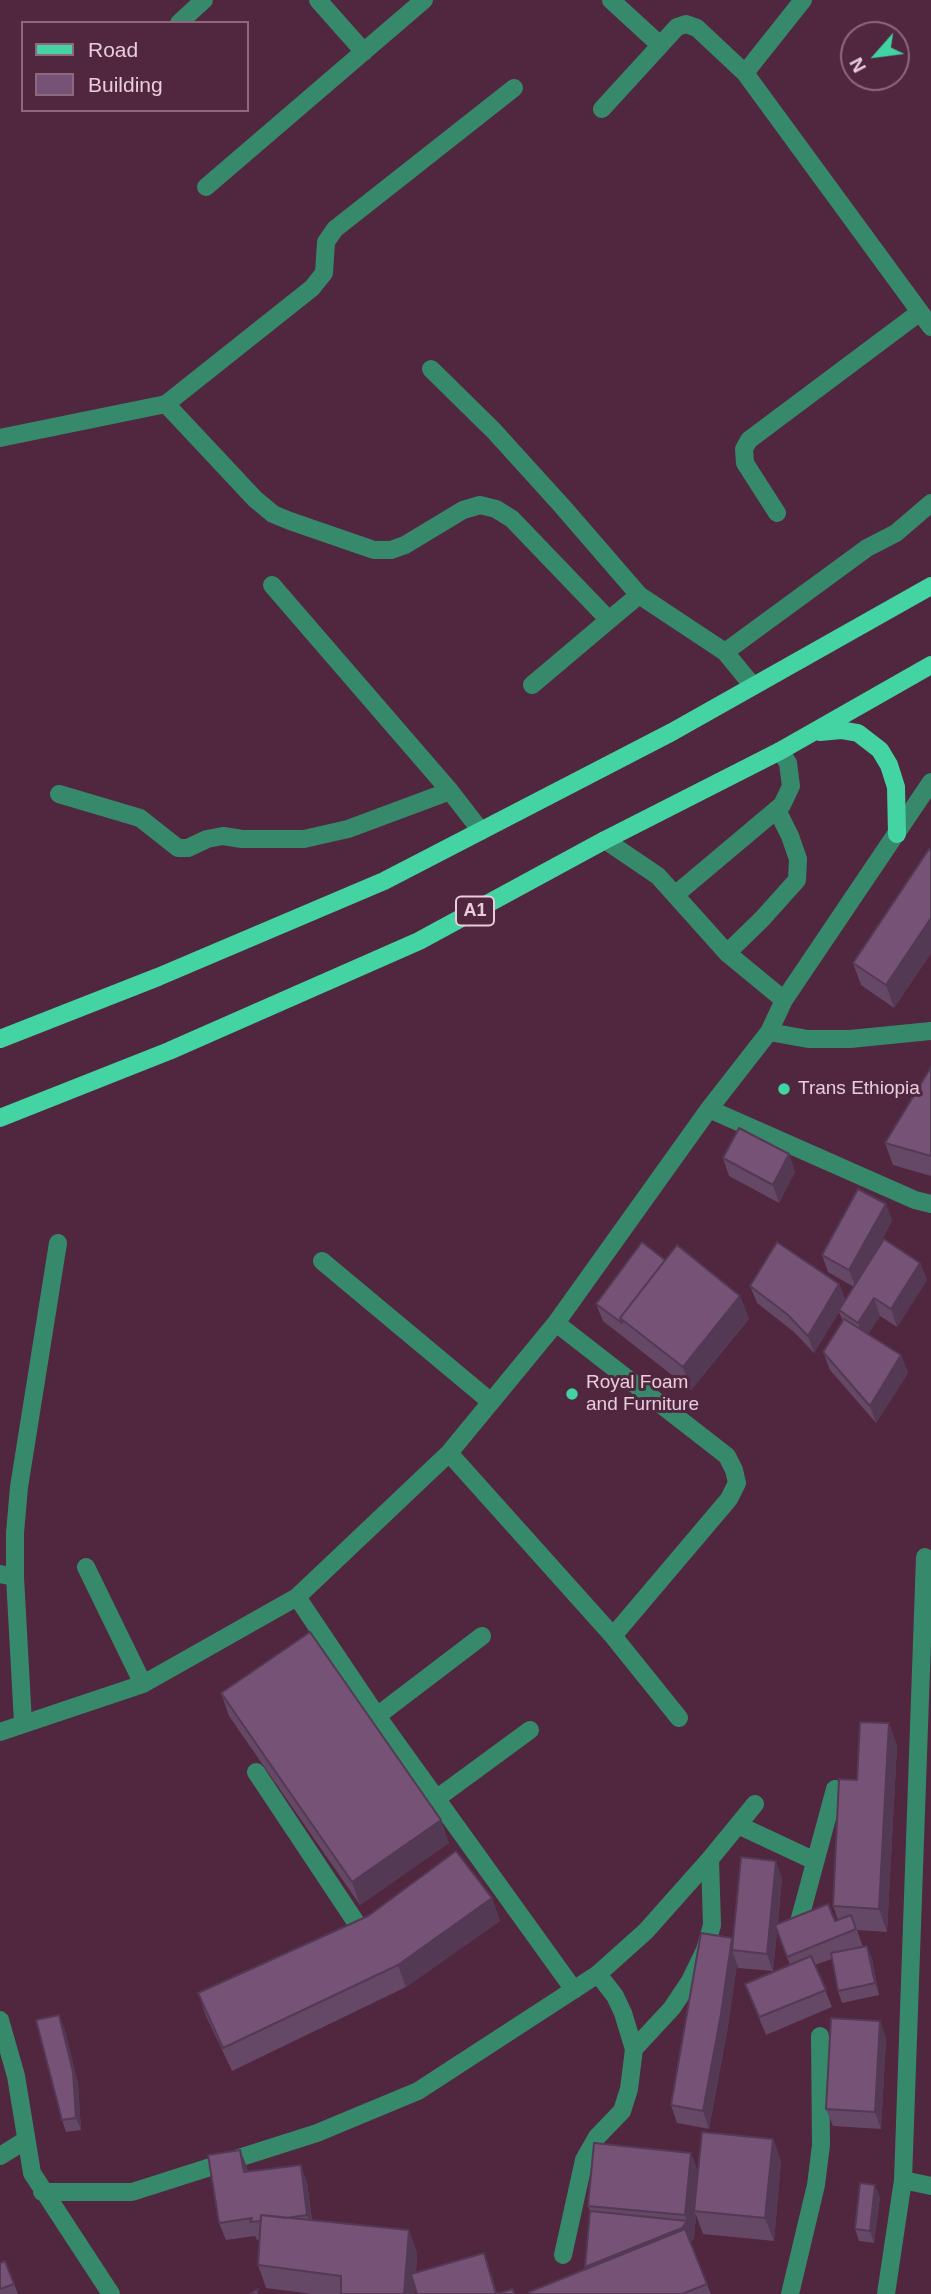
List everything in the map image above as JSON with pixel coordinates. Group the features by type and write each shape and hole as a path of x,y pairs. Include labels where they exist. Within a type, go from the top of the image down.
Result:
{"main road":[{"path":"0,1039 158,978 384,881 672,732 931,586"},
{"name":"A1","path":"0,1118 169,1051 419,941 606,840 780,751 931,665"},
{"path":"810,733 842,730 858,733 880,750 889,765 896,787 897,834"}],"street":[{"path":"181,21 204,0"},
{"path":"318,0 365,52"},
{"path":"206,187 424,0"},
{"path":"611,0 660,45"},
{"path":"745,73 803,0"},
{"path":"602,109 677,27 686,24 697,28 745,73 931,327"},
{"path":"0,438 166,404 312,288 324,273 326,242 335,229 514,88"},
{"path":"777,513 745,463 744,449 749,440 920,312"},
{"path":"431,369 511,450 639,595 725,652 753,686"},
{"path":"166,404 255,499 273,514 374,550 391,550 463,510 480,505 496,509 512,519 609,620"},
{"path":"725,652 867,548 896,533 931,503"},
{"path":"272,585 450,791 481,831"},
{"path":"532,685 639,595"},
{"path":"675,895 782,805 791,786 788,763 780,751"},
{"path":"0,1732 144,1684 297,1597 449,1452 556,1323 709,1109 769,1032 784,1000 931,782"},
{"path":"60,794 140,818 178,848 188,848 207,839 223,836 242,839 304,839 348,829 450,791"},
{"path":"727,953 797,880 798,859 777,810"},
{"path":"606,840 658,876 727,953 784,1000"},
{"path":"769,1032 808,1039 850,1039 931,1031"},
{"path":"709,1109 915,1200 931,1204"},
{"path":"23,1723 7,1576 58,1243"},
{"path":"322,1261 491,1402"},
{"path":"556,1323 727,1456 737,1483 729,1499 613,1636"},
{"path":"449,1452 613,1636 679,1718"},
{"path":"886,2294 903,2180 925,1557"},
{"path":"86,1567 144,1684"},
{"path":"297,1597 436,1798 470,1858 574,1990"},
{"path":"377,1716 482,1636"},
{"path":"436,1798 530,1730"},
{"path":"256,1772 359,1927"},
{"path":"797,1928 835,1789"},
{"path":"42,2192 132,2192 317,2133 418,2091 598,1974 646,1931 755,1804"},
{"path":"738,1825 815,1861"},
{"path":"634,2049 672,2008 690,1981 705,1950 712,1925 710,1859"},
{"path":"563,2255 584,2160 597,2137 622,2111 629,2089 634,2049 615,1996 598,1974"},
{"path":"0,2020 16,2076 32,2173 111,2294"},
{"path":"790,2294 816,2185 821,2146 820,2036"},
{"path":"0,2156 26,2140"},
{"path":"903,2180 931,2186"}],"building":[{"path":"929,849 931,918 886,985 853,963"},
{"path":"931,1067 931,1156 885,1143"},
{"path":"739,1128 789,1154 773,1185 723,1158"},
{"path":"858,1189 886,1204 849,1270 822,1255"},
{"path":"884,1239 920,1263 891,1309 874,1298 858,1323 839,1310"},
{"path":"642,1242 665,1260 620,1318 622,1323 596,1304"},
{"path":"777,1242 839,1284 808,1336 787,1314 750,1286"},
{"path":"677,1245 740,1296 683,1367 620,1318"},
{"path":"844,1319 901,1355 870,1406 823,1352"},
{"path":"310,1632 441,1820 352,1882 221,1693"},
{"path":"860,1722 889,1723 879,1909 833,1906 839,1779 857,1780"},
{"path":"456,1851 492,1898 398,1965 223,2048 198,1993 368,1916"},
{"path":"741,1857 776,1861 767,1954 732,1950"},
{"path":"828,1904 835,1921 851,1915 856,1929 787,1957 775,1925"},
{"path":"701,1933 732,1938 703,2111 671,2105"},
{"path":"867,1946 875,1983 838,1991 831,1953"},
{"path":"811,1956 826,1990 759,2017 745,1984"},
{"path":"59,2015 73,2072 76,2118 62,2120 36,2020"},
{"path":"831,2018 880,2021 875,2112 826,2109"},
{"path":"702,2132 773,2139 765,2218 694,2211"},
{"path":"594,2143 691,2153 685,2215 588,2206"},
{"path":"240,2150 244,2172 301,2165 307,2215 286,2218 261,2215 261,2221 250,2222 252,2218 219,2223 208,2155"},
{"path":"860,2183 875,2185 870,2231 855,2229"},
{"path":"590,2211 687,2221 682,2228 585,2267"},
{"path":"261,2215 409,2230 404,2294 341,2294 341,2276 258,2265"},
{"path":"685,2229 707,2284 682,2294 529,2292"},
{"path":"484,2253 496,2294 417,2294 411,2274"},
{"path":"5,2261 14,2284 0,2289 0,2263"},
{"path":"513,2289 514,2294 496,2294"}],"place":[{"name":"Trans Ethiopia","path":"784,1089"},
{"name":"Royal Foam and Furniture","path":"572,1394"}]}
